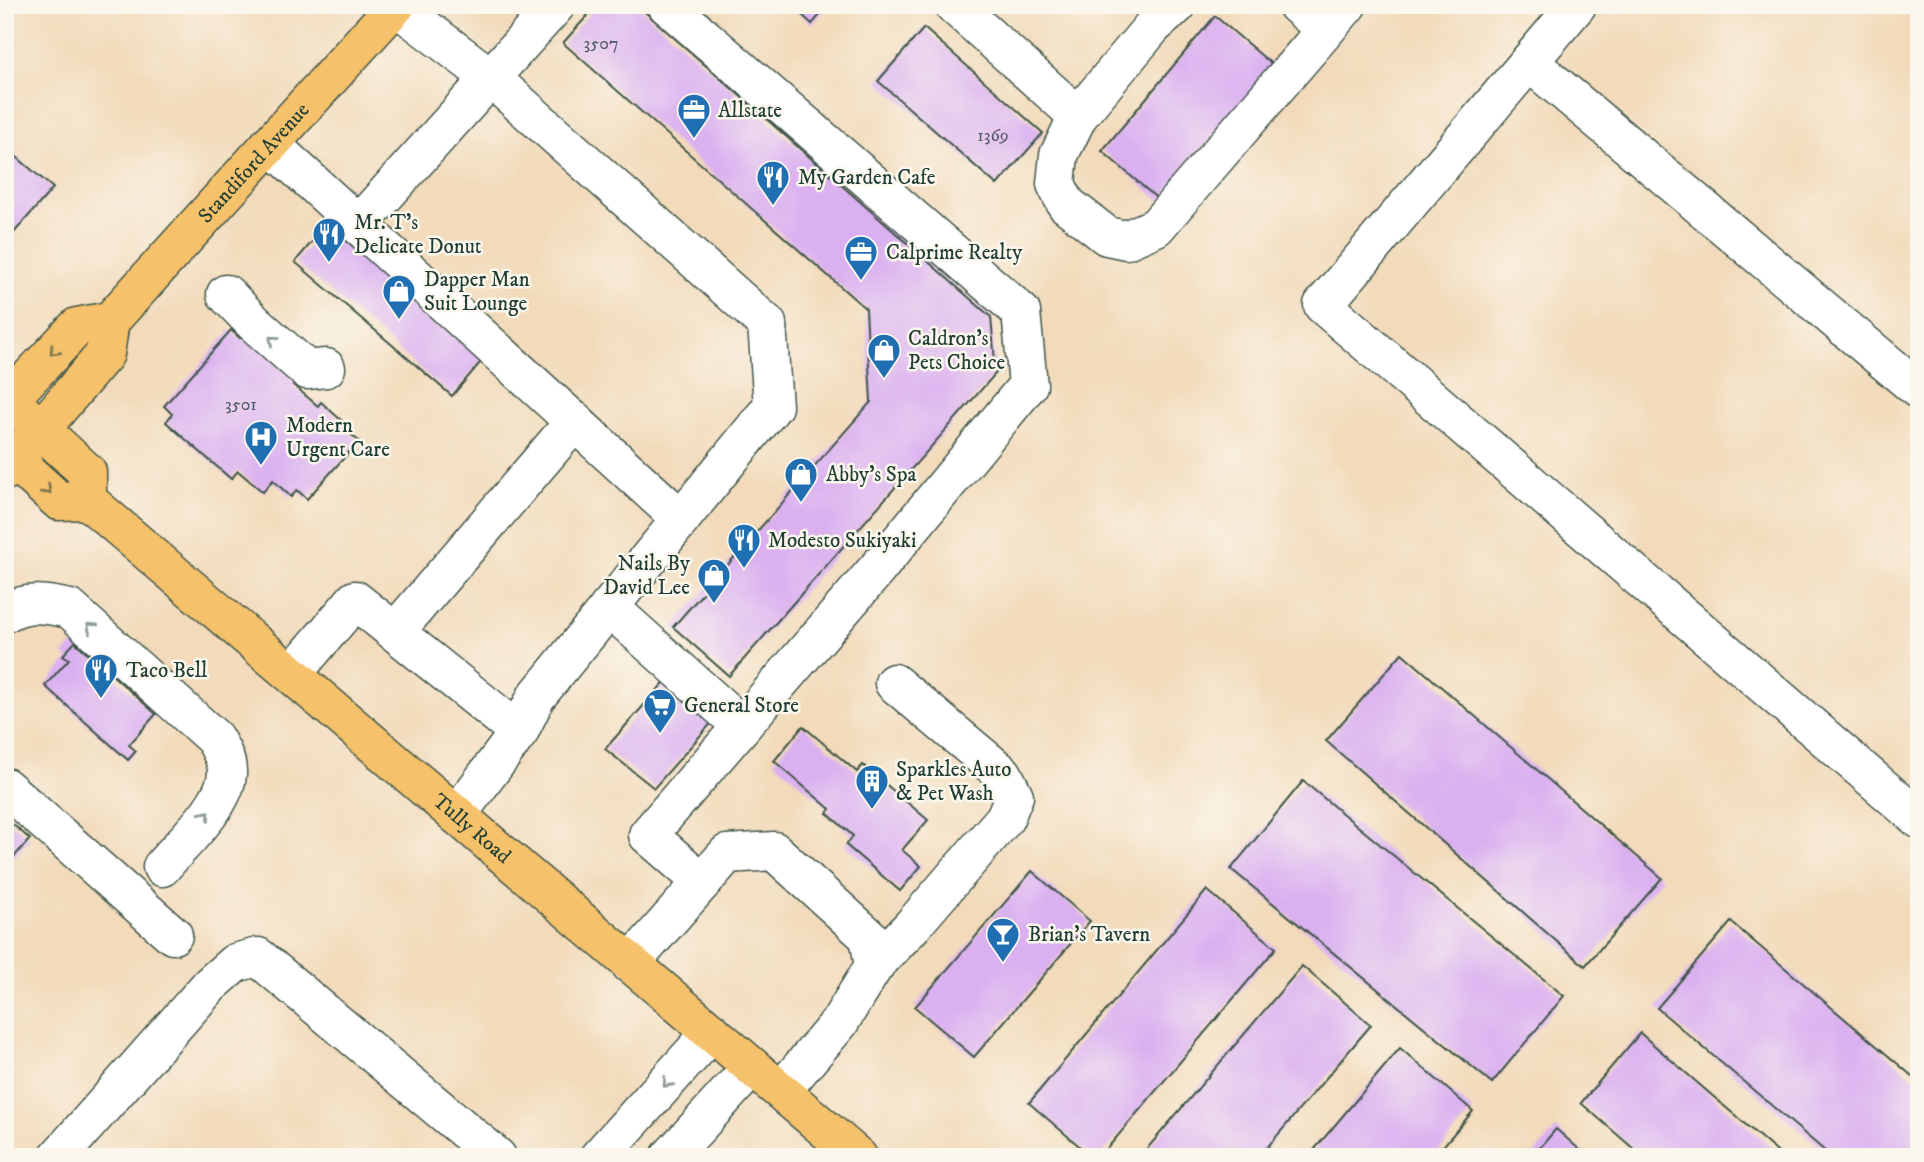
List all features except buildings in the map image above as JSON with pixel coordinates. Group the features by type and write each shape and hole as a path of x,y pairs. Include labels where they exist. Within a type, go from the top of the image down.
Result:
{"main road":[{"name":"Standiford Avenue","path":"110,321 396,6"},
{"path":"110,321 77,327 6,401 42,429 87,472 87,500 60,501 8,461 42,429 105,354 110,321"},
{"name":"Tully Road","path":"87,500 859,1157"}],"street":[{"path":"358,225 556,5"},
{"path":"667,5 1021,312 1028,385 878,568 648,835 702,882"},
{"path":"954,5 1078,116"},
{"path":"1577,5 1323,305 1919,819"},
{"path":"396,6 491,78 767,324 773,406 536,698 519,732 457,815"},
{"path":"1153,12 1078,116 1059,155 1056,184 1066,204 1107,236 1126,240 1156,227 1323,13"},
{"path":"1529,62 1919,390"},
{"path":"270,144 681,519"},
{"path":"226,294 307,370 326,368"},
{"path":"396,632 575,421"},
{"path":"292,674 355,600 519,732"},
{"path":"5,613 15,607 43,603 70,609 215,738 224,756 227,774 219,800 162,867"},
{"path":"609,607 742,726"},
{"path":"782,1090 839,1023 874,966 1006,818 1014,796 1003,774 894,683"},
{"path":"5,787 173,936"},
{"path":"630,964 727,854 774,851 869,937 874,966"},
{"path":"68,1153 210,985 235,963 258,957 497,1157"},
{"path":"599,1157 712,1032"},
{"path":"670,1157 752,1067"}],"place":[{"name":"Allstate","path":"694,140"},
{"name":"My Garden Cafe","path":"773,207"},
{"name":"Mr. T's Delicate Donut","path":"329,264"},
{"name":"Calprime Realty","path":"861,282"},
{"name":"Dapper Man Suit Lounge","path":"399,321"},
{"name":"Caldron's Pets Choice","path":"884,380"},
{"name":"Modern Urgent Care","path":"261,467"},
{"name":"Abby's Spa","path":"801,504"},
{"name":"Modesto Sukiyaki","path":"744,570"},
{"name":"Nails By David Lee","path":"714,605"},
{"name":"Taco Bell","path":"101,700"},
{"name":"General Store","path":"660,735"},
{"name":"Sparkles Auto & Pet Wash","path":"872,811"},
{"name":"Brian's Tavern","path":"1003,964"}]}
